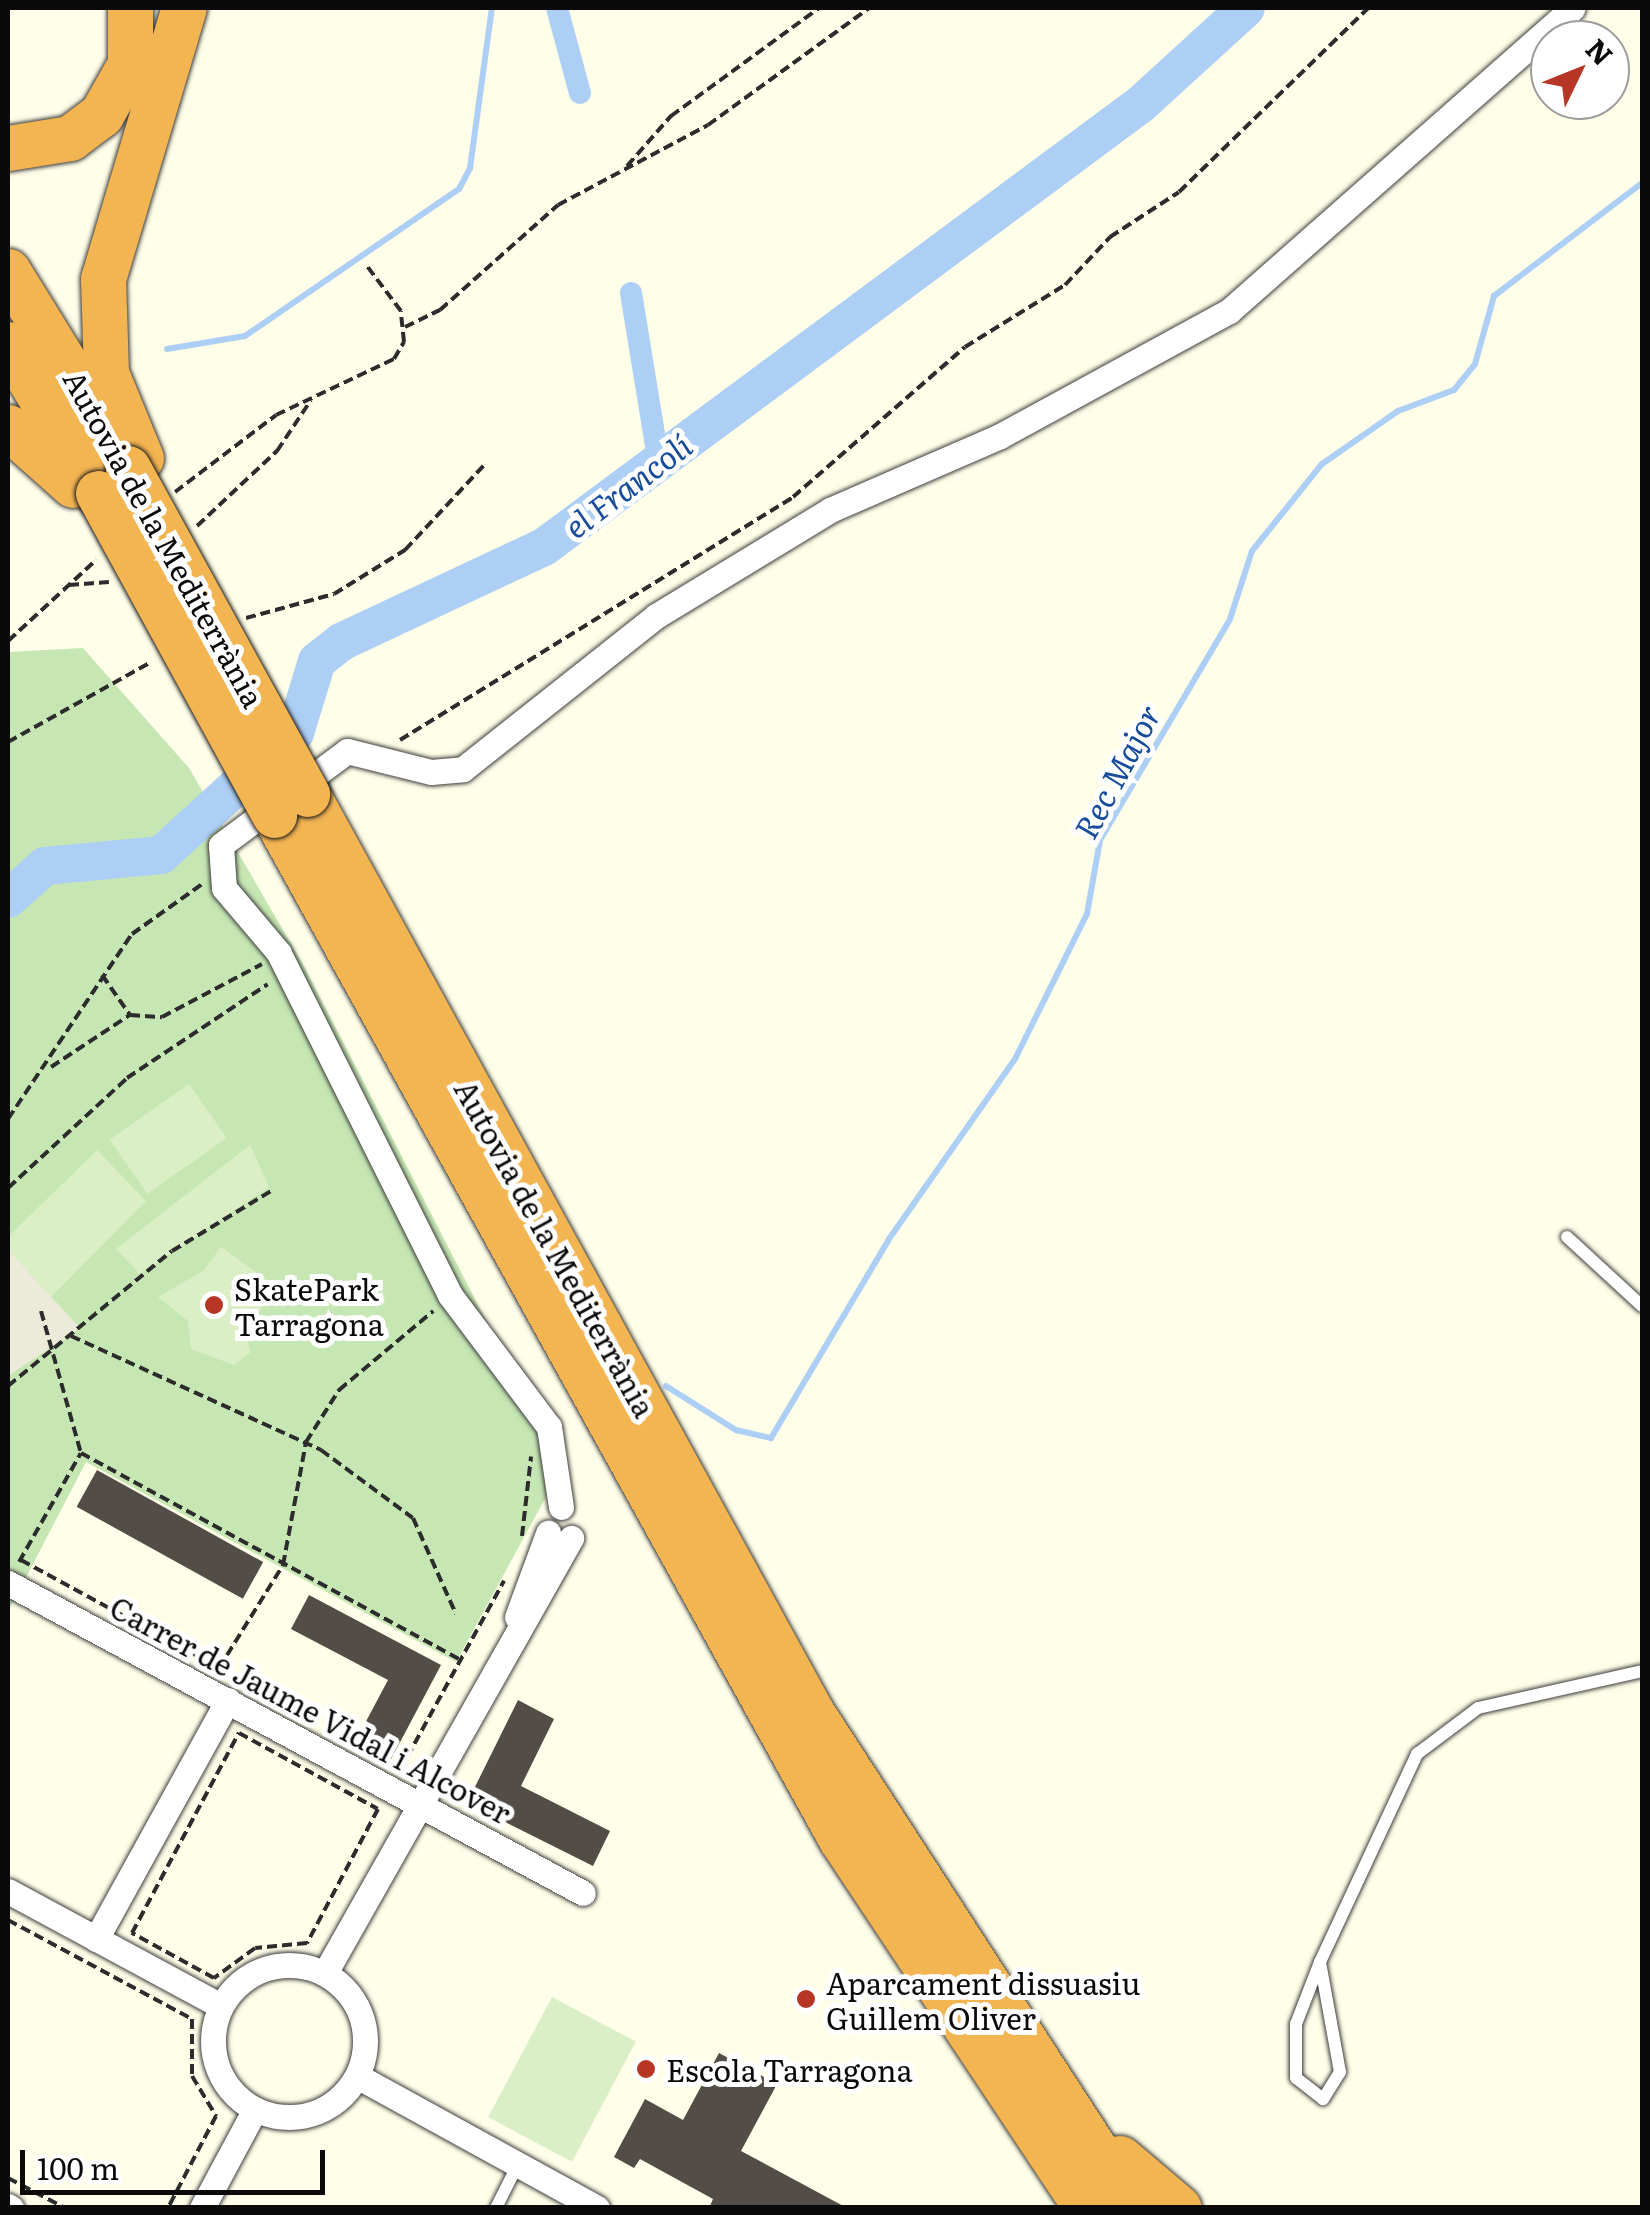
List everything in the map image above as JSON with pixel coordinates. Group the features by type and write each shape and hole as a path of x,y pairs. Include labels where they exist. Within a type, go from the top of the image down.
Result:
{"highway":[{"path":"8,148 70,138 101,114 130,64 130,8"},
{"path":"8,427 59,467 113,481 104,279 173,68 184,8"},
{"path":"173,68 214,8"},
{"name":"Autovia de la Mediterrània","path":"8,271 113,481 290,804 841,1839 1086,2208"},
{"name":"Autovia de la Mediterrània","path":"8,344 113,481"},
{"name":"Autovia de la Mediterrània","path":"290,804 812,1713 951,1934 1133,2208"},
{"path":"951,1934 1108,2145 1179,2208"}],"street":[{"path":"325,1973 510,1637 559,1536 547,1516 562,1507 554,1436 450,1295 277,965 218,871 221,846 243,823 335,757 373,752 431,772 463,769 656,616 830,510 1000,436 1228,311 1573,8"},
{"name":"Carrer de Jaume Vidal i Alcover","path":"8,1583 583,1893"},
{"path":"96,1939 228,1700"},
{"path":"8,1891 221,2006"},
{"path":"272,1966 325,1973 359,2011 365,2052 357,2076 311,2114 256,2109 228,2086 215,2058 221,2006 272,1966"},
{"path":"357,2076 597,2208"},
{"path":"202,2208 256,2109"}],"lane":[{"path":"1567,1238 1642,1306"},
{"path":"1320,1962 1340,2072 1323,2099 1296,2078 1291,2047 1320,1962 1430,1738 1478,1708 1642,1671"},
{"path":"496,2208 518,2164"}],"path":[{"path":"624,170 671,116 819,8"},
{"path":"69,585 146,543 263,424 380,373 405,327 440,310 558,205 708,126 869,8"},
{"path":"373,752 793,497 965,347 1065,286 1110,237 1179,192 1368,8"},
{"path":"367,266 405,327"},
{"path":"8,642 69,585 146,543 277,451 311,400"},
{"path":"241,620 334,594 405,550 486,464"},
{"path":"8,742 162,656"},
{"path":"8,1120 47,1070 102,975 132,934 218,871"},
{"path":"47,1070 130,1015 162,1016 277,965"},
{"path":"8,1188 127,1078 277,965"},
{"path":"102,975 130,1015"},
{"path":"8,1386 172,1251 270,1191"},
{"path":"430,1298 448,1322"},
{"path":"219,1668 283,1564 306,1442 339,1390 438,1308"},
{"path":"8,1583 81,1454 41,1311"},
{"path":"70,1336 306,1442 412,1518 456,1614"},
{"path":"522,1549 525,1475 540,1442"},
{"path":"81,1454 460,1660"},
{"path":"20,1560 250,1686"},
{"path":"386,1764 400,1771 512,1567"},
{"path":"239,1733 378,1809 307,1942 255,1948 214,1978 132,1933 239,1733"},
{"path":"8,1920 192,2019 192,2076 216,2116 168,2208"},
{"path":"8,2178 65,2208"}],"green space":[{"path":"83,648 189,768 304,966 553,1451 559,1473 456,1662 86,1462 8,1612 8,652"},
{"path":"189,1084 227,1138 147,1194 110,1140"},
{"name":"SkatePark Tarragona","path":"250,1145 269,1187 140,1274 116,1249"},
{"path":"97,1150 146,1201 51,1297 8,1250 8,1237"},
{"name":"SkatePark Tarragona","path":"221,1247 277,1287 244,1333 251,1352 234,1365 191,1349 188,1321 158,1297 203,1271"},
{"path":"552,1997 636,2042 572,2162 488,2117"}],"shaded area":[{"path":"8,1250 80,1328 8,1376"}],"building":[{"path":"97,1470 263,1562 243,1599 77,1507"},
{"path":"309,1595 441,1665 389,1763 354,1744 388,1680 291,1629"},
{"path":"518,1700 554,1719 521,1786 610,1831 593,1866 467,1803"},
{"path":"719,2053 777,2084 741,2151 847,2208 709,2208 713,2199 640,2159 634,2168 614,2157 645,2099 683,2120"}],"waterway":[{"path":"167,349 245,336 459,189 470,168 492,8"},
{"path":"557,8 580,93"},
{"name":"el Francolí","path":"8,899 45,866 161,855 295,733 317,661 341,642 544,547 1141,104 1246,8"},
{"name":"Rec Major","path":"666,1386 736,1430 771,1438 889,1239 1015,1059 1087,914 1100,840 1230,619 1252,551 1322,464 1398,411 1454,390 1475,364 1494,296 1642,183"},
{"path":"631,293 659,464"}],"place":[{"name":"SkatePark Tarragona","path":"214,1305"},
{"name":"Aparcament dissuasiu Guillem Oliver","path":"806,1999"},
{"name":"Escola Tarragona","path":"646,2069"}]}
